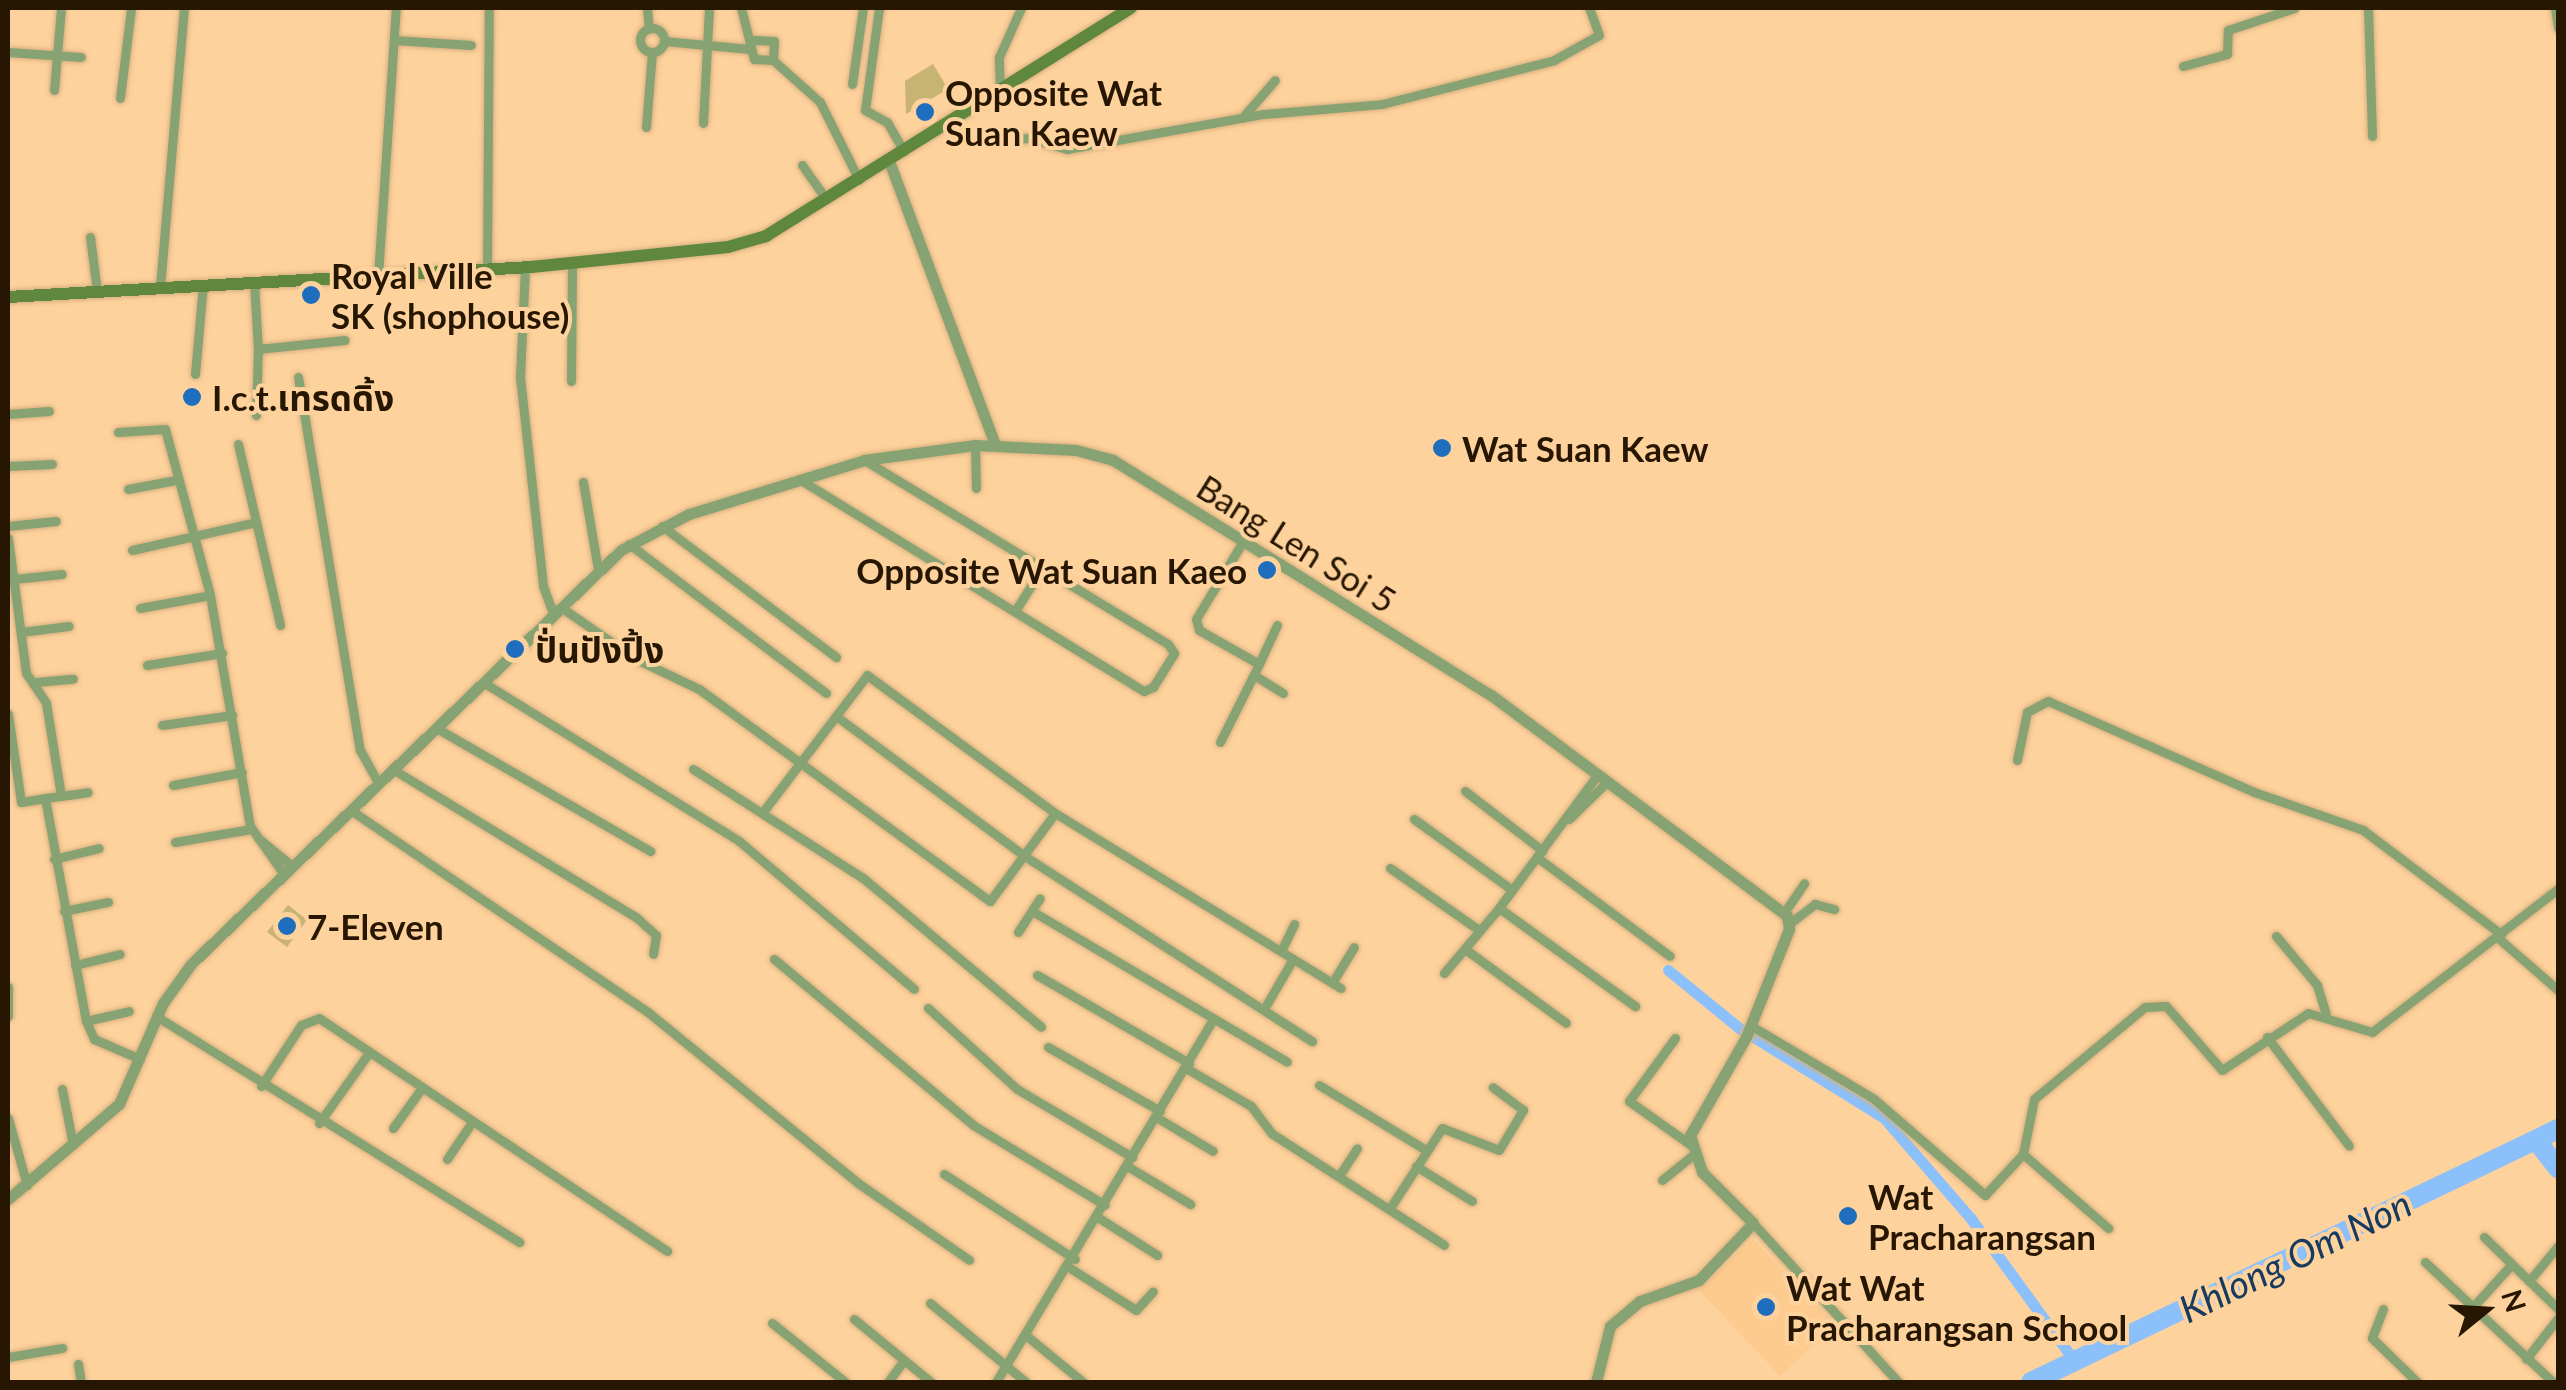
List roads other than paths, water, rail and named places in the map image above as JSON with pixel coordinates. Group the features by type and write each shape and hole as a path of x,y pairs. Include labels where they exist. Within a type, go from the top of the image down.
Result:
{"main road":[{"path":"8,297 572,264 728,247 766,236 1132,8"}],"street":[{"path":"54,90 61,8"},
{"path":"120,98 130,8"},
{"path":"160,287 184,8"},
{"path":"378,276 396,8"},
{"path":"488,269 489,8"},
{"path":"647,8 649,28 641,44 652,52"},
{"path":"702,123 709,8"},
{"path":"741,8 758,62 773,60 820,102 859,180"},
{"path":"852,84 862,8"},
{"path":"879,8 865,110 887,122 904,152"},
{"path":"1000,91 999,58 1021,8"},
{"path":"994,141 1028,138 1067,149 1240,120 1382,104 1554,60 1599,35 1589,8"},
{"path":"2183,66 2226,54 2228,30 2294,8"},
{"path":"2368,8 2372,136"},
{"path":"2555,8 2558,28"},
{"path":"649,28 664,41 707,45 774,41 773,60"},
{"path":"394,40 471,45"},
{"path":"646,127 652,52 664,41"},
{"path":"8,52 80,56"},
{"path":"1240,120 1274,80"},
{"path":"889,161 995,445"},
{"path":"802,165 826,200"},
{"path":"90,237 97,291"},
{"path":"571,382 572,264"},
{"path":"526,267 520,377 543,586 558,612 636,659 699,689 990,901 1054,813"},
{"path":"254,282 256,415"},
{"path":"195,374 203,285"},
{"path":"258,350 345,340"},
{"path":"298,377 360,750 379,784"},
{"path":"8,414 50,411"},
{"path":"118,432 162,426 210,594 251,829 287,869"},
{"path":"238,444 280,625"},
{"path":"975,445 976,488"},
{"name":"Bang Len Soi 5","path":"8,1200 73,1149 119,1104 156,1016 181,976 287,869 486,684 598,570 629,544 662,526 864,460 975,445 1102,454 1492,695 1787,919"},
{"path":"799,479 1144,690 1153,688 1172,648 864,460"},
{"path":"8,466 52,464"},
{"path":"128,490 176,480"},
{"path":"583,482 598,570"},
{"path":"8,526 56,521"},
{"path":"132,550 256,522"},
{"path":"662,526 836,657"},
{"path":"8,538 26,673 36,682 46,703 61,796"},
{"path":"1242,543 1196,623 1259,664"},
{"path":"629,544 826,693"},
{"path":"1015,611 1043,567"},
{"path":"14,579 62,574"},
{"path":"140,608 210,594"},
{"path":"1220,742 1277,624"},
{"path":"21,632 70,626"},
{"path":"147,665 222,652"},
{"path":"762,813 867,675 1054,813 1337,985 1354,947"},
{"path":"1254,676 1283,693"},
{"path":"36,682 72,678"},
{"path":"486,684 739,841 914,989"},
{"path":"2017,760 2027,712 2048,701 2254,792 2363,830 2499,936 2558,990"},
{"path":"8,714 22,802 88,792"},
{"path":"162,725 232,715"},
{"path":"836,716 1023,855 1312,1041"},
{"path":"438,730 650,851"},
{"path":"693,769 863,878 1041,1027"},
{"path":"394,770 637,918 656,934 653,954"},
{"path":"173,784 242,772"},
{"path":"1444,974 1603,777"},
{"path":"1466,790 1670,956"},
{"path":"46,798 86,1021 94,1039 140,1058"},
{"path":"352,811 665,1024 858,1183 970,1260"},
{"path":"1414,819 1512,890"},
{"path":"175,842 251,829"},
{"path":"54,859 99,848"},
{"path":"1390,868 1479,930"},
{"path":"1662,1180 1692,1150 1694,1121 1749,1030 1787,919 1804,883"},
{"path":"1749,1030 1874,1099 1976,1194 1991,1192 2023,1154 2034,1099 2146,1007 2166,1006 2222,1070 2296,1016 2326,1014 2378,1030 2558,889"},
{"path":"1018,932 1040,898"},
{"path":"64,911 108,902"},
{"path":"1787,919 1815,904 1834,909"},
{"path":"1498,908 1635,1006"},
{"path":"1032,911 1286,1062"},
{"path":"1281,951 1294,924"},
{"path":"2276,936 2317,985 2326,1014"},
{"path":"1465,949 1566,1024"},
{"path":"75,965 120,954"},
{"path":"1264,1009 1293,958"},
{"path":"774,960 973,1125 1105,1205"},
{"path":"1037,976 1251,1106 1271,1133 1444,1245"},
{"path":"8,987 8,1016"},
{"path":"928,1008 1017,1090 1190,1204"},
{"path":"86,1021 129,1011"},
{"path":"156,1016 319,1123 519,1242"},
{"path":"260,1086 307,1019 318,1018 667,1251"},
{"path":"996,1382 1072,1264 1214,1020"},
{"path":"2268,1037 2349,1146"},
{"path":"1675,1038 1629,1101 1692,1150 1898,1382"},
{"path":"1048,1047 1214,1151"},
{"path":"319,1123 368,1054"},
{"path":"1319,1085 1426,1150"},
{"path":"1390,1208 1426,1150 1447,1128 1499,1150 1523,1110 1493,1087"},
{"path":"62,1089 73,1149"},
{"path":"393,1128 421,1089"},
{"path":"8,1118 26,1185"},
{"path":"447,1159 472,1122"},
{"path":"1339,1176 1357,1148"},
{"path":"2023,1154 2108,1228"},
{"path":"1416,1166 1472,1201"},
{"path":"944,1174 1136,1310 1153,1291"},
{"path":"1099,1218 1157,1255"},
{"path":"1596,1382 1610,1326 1640,1301 1699,1280 1753,1223"},
{"path":"2484,1237 2558,1309"},
{"path":"2529,1281 2558,1246"},
{"path":"2425,1262 2553,1382"},
{"path":"2471,1309 2511,1265"},
{"path":"930,1304 1026,1382"},
{"path":"2383,1308 2372,1338 2418,1382"},
{"path":"2526,1359 2558,1318"},
{"path":"854,1319 932,1382"},
{"path":"772,1322 845,1382"},
{"path":"1028,1337 1083,1382"},
{"path":"8,1357 62,1348"},
{"path":"888,1382 904,1360"},
{"path":"78,1364 81,1382"}],"waterway":[{"path":"1668,970 1739,1028 1884,1118 1972,1220 2075,1362"},
{"name":"Khlong Om Non","path":"2031,1382 2558,1129"},
{"path":"2539,1144 2558,1168"}],"place":[{"name":"Opposite Wat Suan Kaew","path":"925,112"},
{"name":"Royal Ville SK (shophouse)","path":"311,295"},
{"name":"I.c.t.เทรดดิ้ง","path":"192,397"},
{"name":"Wat Suan Kaew","path":"1442,448"},
{"name":"Opposite Wat Suan Kaeo","path":"1267,570"},
{"name":"ปั่นปังปิ้ง","path":"515,649"},
{"name":"7-Eleven","path":"287,926"},
{"name":"Wat Pracharangsan","path":"1848,1216"},
{"name":"Wat Wat Pracharangsan School","path":"1766,1307"}]}
